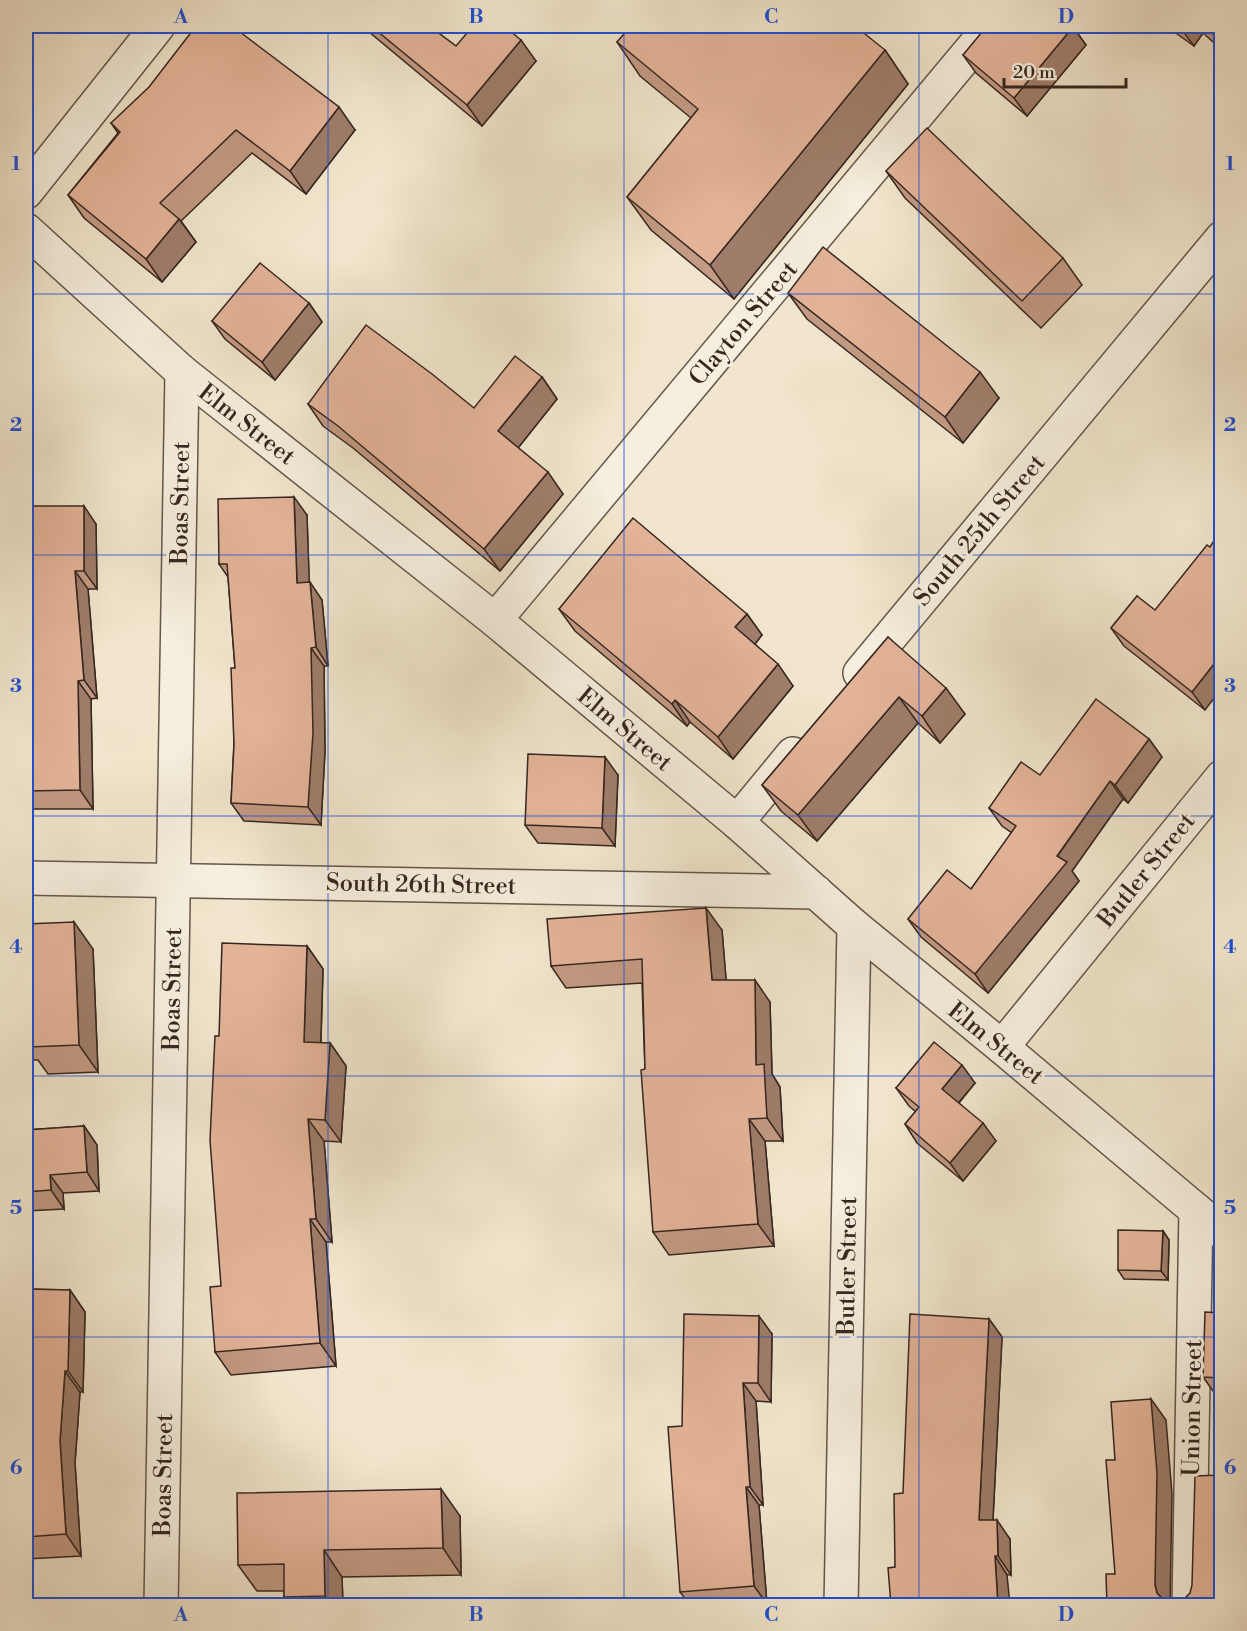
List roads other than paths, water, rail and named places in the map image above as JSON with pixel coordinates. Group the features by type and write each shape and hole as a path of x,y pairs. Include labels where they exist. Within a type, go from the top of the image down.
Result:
{"street":[{"path":"26,192 158,26"},
{"name":"Clayton Street","path":"495,620 991,26"},
{"name":"Elm Street","path":"26,230 182,372 495,620 737,822 854,926 1002,1047 1221,1232"},
{"name":"South 25th Street","path":"844,693 1221,238"},
{"name":"Boas Street","path":"161,1605 182,372"},
{"path":"737,822 813,730"},
{"name":"Butler Street","path":"1002,1047 1221,777"},
{"name":"South 26th Street","path":"26,878 816,891"},
{"name":"Butler Street","path":"841,1605 854,926"},
{"name":"Union Street","path":"1189,1605 1196,1209"}]}
